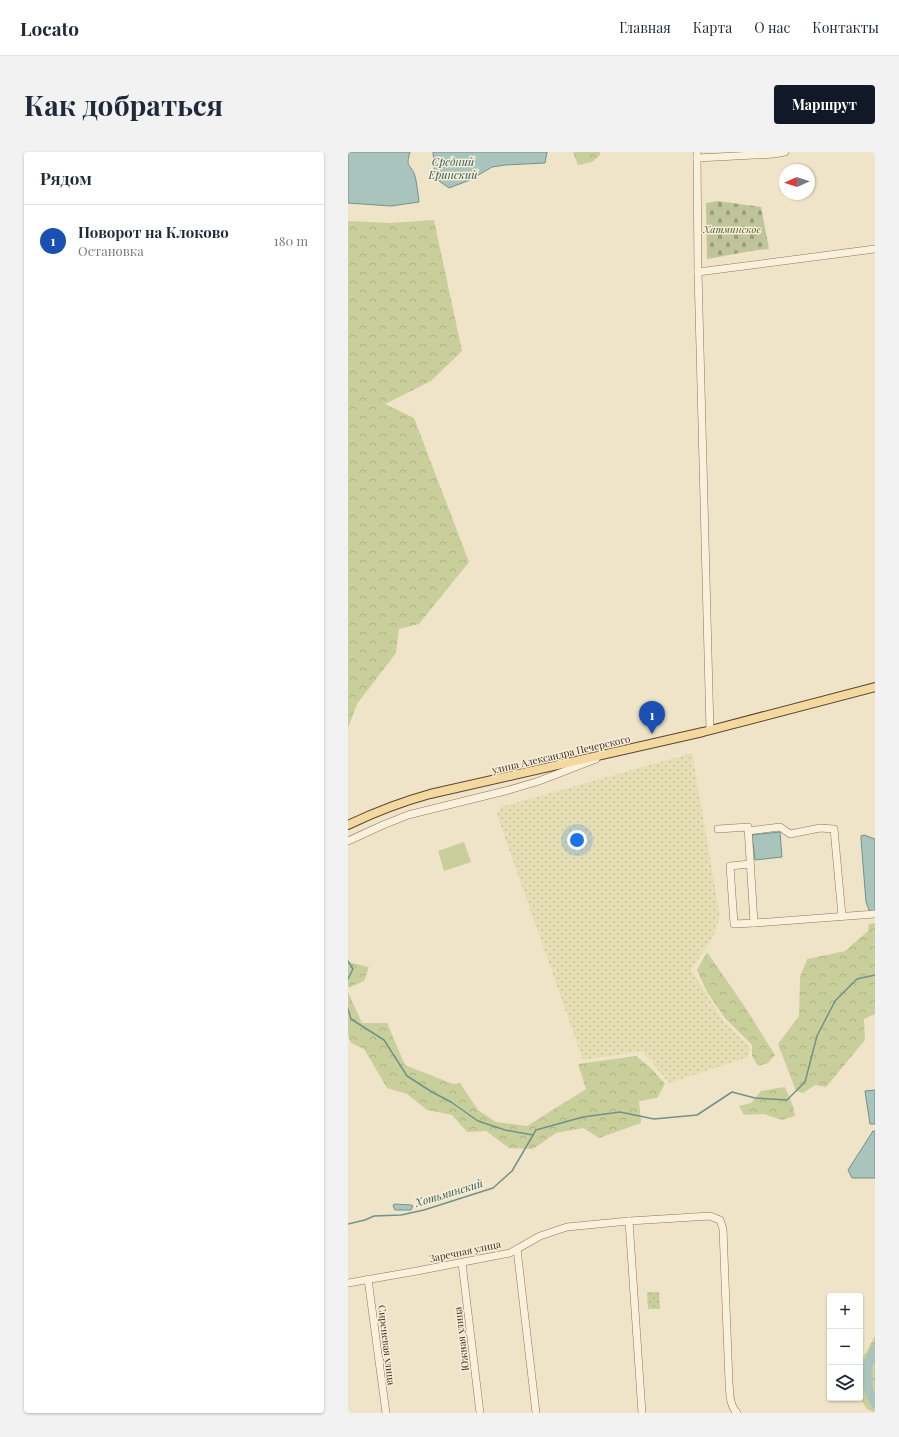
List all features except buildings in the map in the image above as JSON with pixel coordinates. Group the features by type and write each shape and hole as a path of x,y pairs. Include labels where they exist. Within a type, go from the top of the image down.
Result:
{"main road":[{"name":"улица Александра Печерского","path":"348,825 399,803 430,794 710,730 875,687"}],"street":[{"path":"710,730 698,272 697,155 767,154 785,152"},
{"path":"698,272 875,249"},
{"path":"348,841 408,815 533,783 612,753"},
{"path":"718,829 748,827 754,923"},
{"path":"748,831 780,827 790,834 820,828 834,828 842,916"},
{"path":"750,864 730,866 734,924 875,914"},
{"name":"Заречная улица","path":"348,1283 462,1263 510,1252 517,1249 524,1243 567,1227 629,1221 710,1216 720,1220 723,1229 731,1402 737,1413"},
{"path":"629,1221 642,1413"},
{"path":"517,1249 536,1413"},
{"name":"Южная улица","path":"462,1263 480,1413"},
{"name":"Сиреневая улица","path":"368,1280 386,1413"}],"shaded area":[{"path":"692,753 720,916 714,935 691,970 723,1021 750,1047 748,1057 669,1083 642,1051 583,1060 497,815 501,807"}],"green space":[{"path":"573,152 600,152 600,155 592,162 578,165"},
{"name":"Хатминское","path":"718,201 761,207 769,249 707,259 706,203"},
{"path":"434,220 462,351 431,381 385,404 414,418 469,562 419,624 399,629 396,653 357,704 348,728 348,221 391,223"},
{"path":"464,842 471,862 444,871 438,851"},
{"path":"875,923 875,1014 864,1019 865,1040 826,1087 815,1085 803,1093 796,1091 778,1044 799,1016 800,977 807,959 845,951 868,931 869,924"},
{"path":"707,952 745,1007 775,1055 768,1063 758,1066 752,1056 752,1045 725,1018 707,992 697,970"},
{"path":"348,962 369,967 364,981 348,988"},
{"path":"348,992 362,1023 387,1023 405,1065 453,1084 460,1083 478,1110 496,1122 527,1126 586,1089 578,1064 636,1056 652,1069 665,1084 657,1098 639,1101 641,1123 599,1138 583,1128 556,1133 533,1149 509,1148 486,1131 467,1132 452,1115 427,1110 407,1094 387,1088 364,1049 351,1043 348,1036"},
{"path":"785,1087 793,1106 795,1116 782,1120 764,1114 744,1115 739,1106 751,1103 761,1091"},
{"path":"647,1292 659,1292 660,1309 648,1309"},
{"path":"875,1336 875,1413 867,1409 862,1401 863,1401 863,1358"}],"water":[{"path":"348,152 410,152 408,164 415,176 419,202 391,206 348,203"},
{"name":"Средний Еринский","path":"433,152 547,152 545,163 492,167 470,180 449,188 435,178"},
{"path":"780,832 782,857 755,860 752,835"},
{"path":"864,835 875,839 875,913 869,910 866,902 861,839 861,836"},
{"path":"875,1090 875,1124 870,1124 865,1091"},
{"path":"873,1131 875,1131 875,1178 852,1178 848,1170"},
{"path":"394,1204 413,1206 411,1210 395,1210 393,1206"}],"waterway":[{"path":"348,961 353,969 348,979"},
{"name":"Хотьминский","path":"348,1224 374,1216 401,1215 424,1210 493,1188 512,1171 536,1130 583,1117 620,1112 654,1119 697,1115 732,1092 755,1098 787,1100 805,1082 817,1036 835,1001 857,979 875,975"},
{"path":"348,1009 351,1019 384,1040 407,1076 451,1102 478,1121 505,1130 533,1135"},
{"path":"875,1349 867,1367 868,1388 875,1404"}],"place":[{"name":"Поворот на Клоково","path":"652,734"}]}
